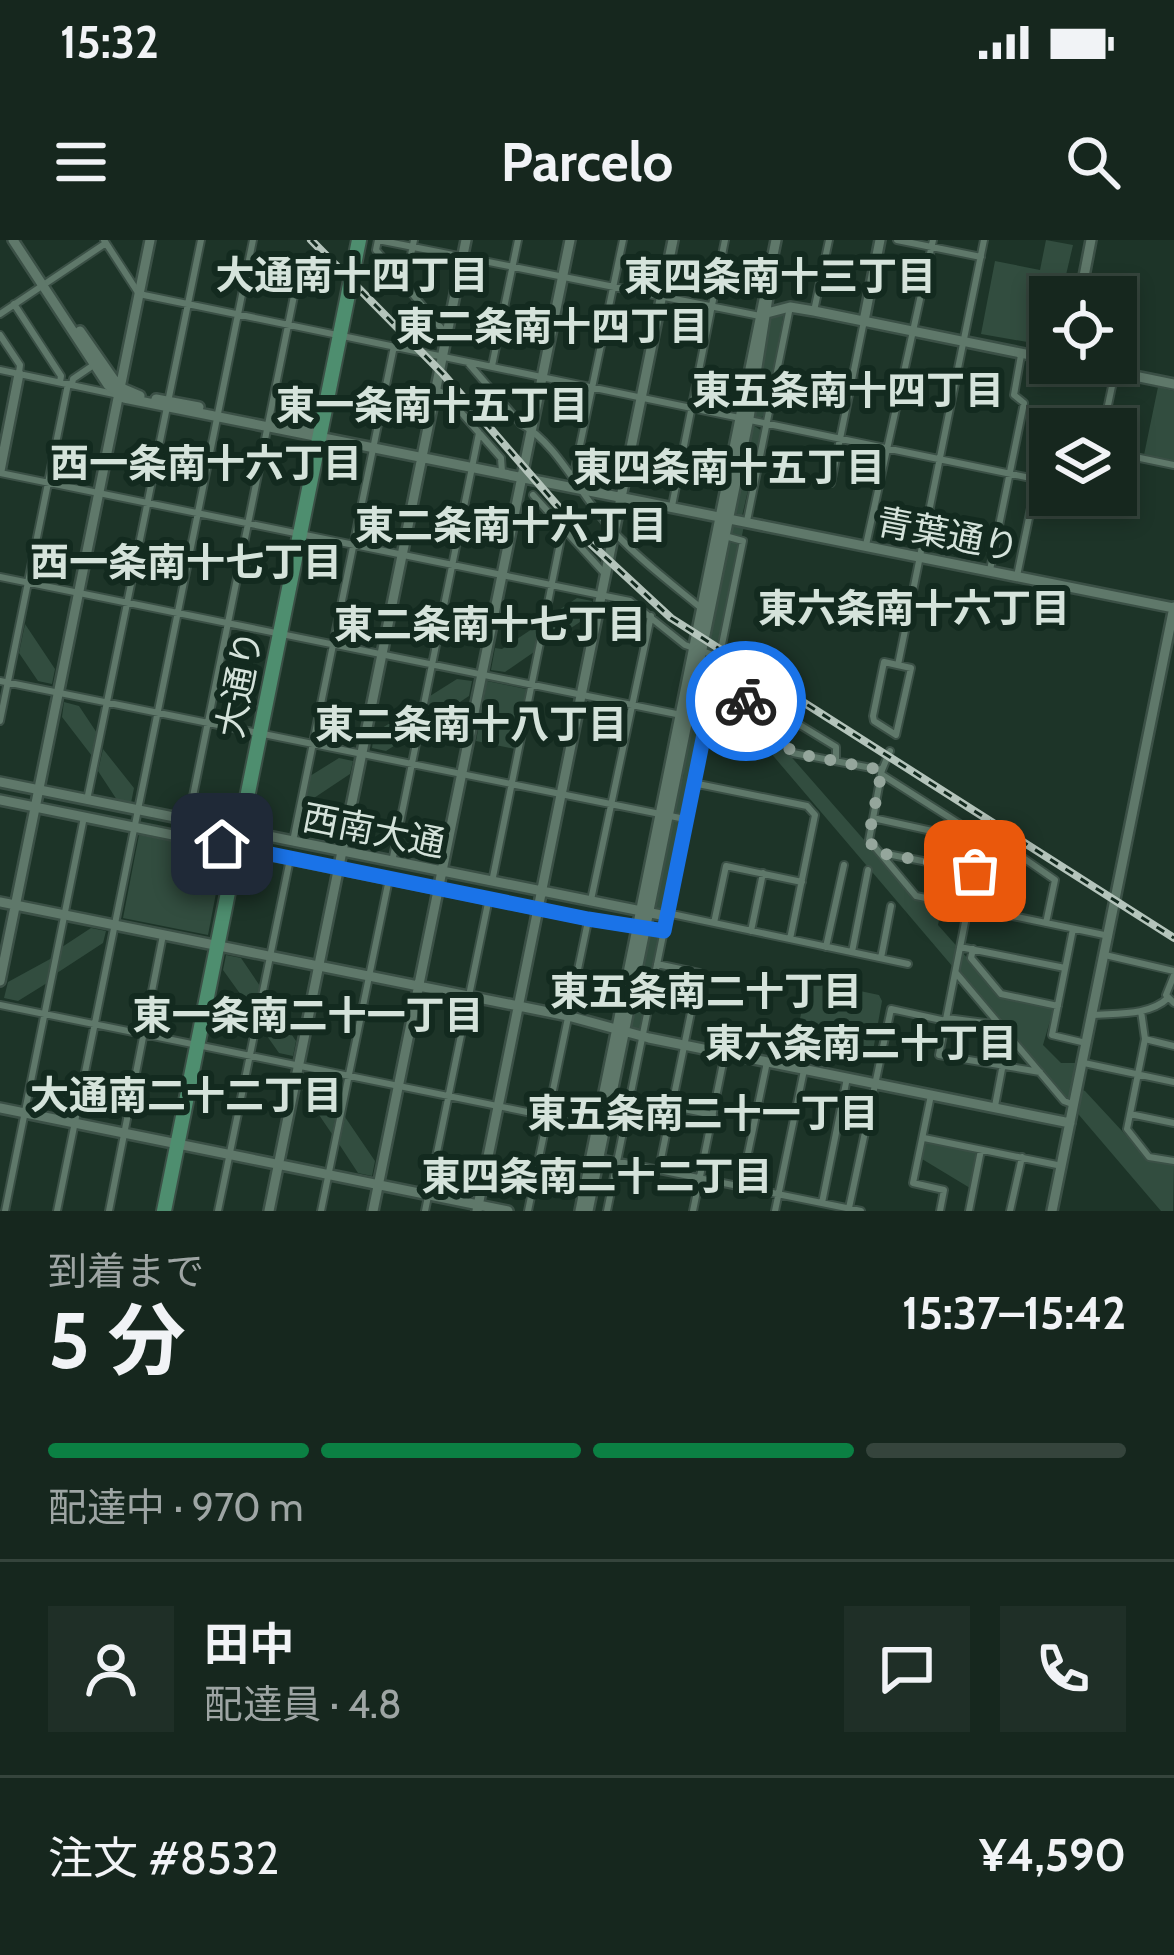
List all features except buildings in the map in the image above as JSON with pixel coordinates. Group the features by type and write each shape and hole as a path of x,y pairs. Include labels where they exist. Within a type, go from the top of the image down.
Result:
{"highway":[{"name":"大通り","path":"164,1211 359,240"}],"street":[{"path":"17,240 118,391"},
{"path":"0,981 150,240"},
{"path":"88,800 201,240"},
{"path":"57,1211 253,240"},
{"path":"447,335 376,250 378,240 413,243 712,307 764,314 790,307 1029,354"},
{"path":"269,1211 466,240"},
{"path":"492,366 518,240"},
{"path":"374,1211 570,240"},
{"path":"574,482 622,240"},
{"path":"478,1208 674,240"},
{"path":"672,506 725,240"},
{"path":"698,649 701,608 725,517 776,240"},
{"path":"814,311 829,240"},
{"path":"831,483 880,240"},
{"path":"898,240 981,256"},
{"path":"898,664 984,240"},
{"path":"1084,276 1091,240"},
{"path":"0,314 105,242 139,293 1029,478"},
{"path":"405,285 413,243"},
{"path":"866,545 932,243"},
{"path":"188,821 298,276 248,265"},
{"path":"46,284 94,364 118,391"},
{"path":"14,304 67,384"},
{"path":"747,521 790,307"},
{"path":"0,335 20,365 0,472 630,602 698,649 719,657"},
{"path":"293,842 394,346"},
{"path":"990,570 1024,403 1014,395 1022,353"},
{"path":"467,361 521,424 532,429 614,533 701,608"},
{"path":"0,721 4,682 67,384 94,364"},
{"path":"0,370 168,404"},
{"path":"1137,376 1174,384"},
{"path":"436,390 445,394 501,458 502,472"},
{"name":"青葉通り","path":"168,404 522,476 574,482 621,496 1174,608"},
{"path":"392,862 479,433"},
{"path":"1137,457 1174,465"},
{"path":"533,495 606,575"},
{"path":"1017,576 1029,516"},
{"path":"584,1211 725,536 725,517"},
{"path":"492,881 563,528"},
{"path":"607,1211 743,541 725,536"},
{"path":"0,578 706,720"},
{"path":"1052,1211 1174,608"},
{"path":"591,902 651,616"},
{"path":"884,662 898,664 910,668 896,734 873,716 884,662"},
{"path":"717,670 793,753 881,772 1055,880 1046,923"},
{"path":"4,682 686,819"},
{"path":"775,732 787,717 836,748 836,760"},
{"path":"890,751 881,772 868,840 916,896 1108,936"},
{"name":"西南大通","path":"0,782 188,821 290,859 664,931"},
{"path":"693,783 807,806 815,815 790,939"},
{"name":"西南大通","path":"0,800 134,827 293,842 667,915"},
{"path":"5,1211 84,817"},
{"path":"873,818 932,831 930,862"},
{"path":"883,857 887,854 1014,879"},
{"path":"1006,915 1018,855"},
{"path":"218,1211 290,859"},
{"path":"826,946 844,865"},
{"path":"714,923 726,866 802,882"},
{"path":"852,952 868,870"},
{"path":"975,871 939,1055 1040,1072"},
{"path":"751,931 764,873"},
{"path":"321,1211 389,879"},
{"path":"425,1211 489,898"},
{"path":"0,902 1070,1123"},
{"path":"881,958 891,906"},
{"path":"667,915 908,964"},
{"path":"529,1211 588,919"},
{"path":"1073,929 1052,1035 1087,1043"},
{"path":"109,1211 164,935"},
{"path":"960,951 1065,968"},
{"path":"972,953 1001,994 1058,1006"},
{"path":"1092,1015 1141,1011 1171,1000 1174,973 1105,956"},
{"path":"657,964 699,973 658,1169"},
{"path":"956,973 1064,1101 1074,1105"},
{"path":"0,1005 602,1127"},
{"path":"849,1208 891,1010 1000,1025"},
{"path":"1141,1011 1145,1039 1127,1129 1149,1157 1174,1161"},
{"path":"602,1127 621,1029"},
{"path":"1145,1039 1174,1046"},
{"path":"693,1211 725,1054"},
{"path":"741,1187 767,1062"},
{"path":"1083,1063 1174,1082"},
{"path":"994,1108 1002,1069"},
{"path":"775,1211 804,1070"},
{"path":"822,1203 847,1078"},
{"path":"612,1094 713,1115"},
{"path":"932,1096 913,1183 944,1190 940,1211"},
{"path":"0,1108 508,1211"},
{"path":"1130,1114 1174,1123"},
{"path":"922,1138 1061,1166"},
{"path":"969,1211 981,1149"},
{"path":"595,1157 861,1211"},
{"path":"1010,1211 1022,1157"}],"green space":[{"path":"1046,240 1073,245 1069,276 1029,276 1029,342 981,334 995,261 1040,270"},
{"path":"784,312 765,416 758,418 754,415 771,316"},
{"path":"1158,387 1174,391 1174,461 1144,455"},
{"path":"753,425 762,431 742,516 734,512"},
{"path":"732,524 744,526 717,651 707,648"},
{"path":"577,598 592,601 589,616 544,646 550,616"},
{"path":"25,624 55,669 52,684 38,681 19,653"},
{"path":"538,625 534,652 505,672 491,670 495,648 502,649"},
{"path":"457,679 472,681 469,696 424,726 430,696"},
{"path":"719,679 915,898 942,906 938,925 1000,995 1054,1007 1043,1045 1061,1063 1076,1063 1071,1085 1085,1091 1148,1159 1174,1164 1173,1211 1161,1211 1105,1146 716,689"},
{"path":"487,681 526,689 515,749 476,741"},
{"path":"64,702 79,706 97,733 92,756 62,717"},
{"path":"419,705 414,733 386,751 372,748 374,733"},
{"path":"694,722 702,727 680,815 673,810 683,776 686,739"},
{"path":"103,749 134,788 131,803 117,800 98,771"},
{"path":"339,758 353,761 350,774 305,804 310,776"},
{"path":"675,820 682,827 665,909 656,910 670,823"},
{"path":"139,835 224,851 208,935 123,918"},
{"path":"91,928 106,931 103,943 57,973 62,947"},
{"path":"648,933 660,935 639,1031 629,1026"},
{"path":"226,955 241,958 260,986 254,1013 223,970"},
{"path":"52,958 47,983 18,1001 4,998 8,982"},
{"path":"808,980 879,995 882,1001 871,1062 802,1047 796,1038"},
{"path":"266,996 296,1041 293,1056 279,1053 260,1026"},
{"path":"305,1075 319,1077 338,1106 332,1134 302,1090"},
{"path":"345,1117 375,1161 372,1176 358,1173 339,1144"},
{"path":"926,1141 977,1152 970,1188 922,1159"}],"railway":[{"path":"311,240 443,374 590,543 671,618 1174,938"}],"way so far":[{"path":"746,701 793,753 882,770 868,840 883,857 975,871"}],"district":[{"name":"大通南十四丁目","path":"352,275"},
{"name":"東四条南十三丁目","path":"780,276"},
{"name":"東二条南十四丁目","path":"552,326"},
{"name":"東五条南十四丁目","path":"848,390"},
{"name":"東一条南十五丁目","path":"432,405"},
{"name":"西一条南十六丁目","path":"206,463"},
{"name":"東四条南十五丁目","path":"729,467"},
{"name":"東二条南十六丁目","path":"511,525"},
{"name":"西一条南十七丁目","path":"186,562"},
{"name":"東六条南十六丁目","path":"914,608"},
{"name":"東二条南十七丁目","path":"490,624"},
{"name":"東二条南十八丁目","path":"471,724"},
{"name":"東五条南二十丁目","path":"706,991"},
{"name":"東一条南二十一丁目","path":"308,1015"},
{"name":"東六条南二十丁目","path":"861,1043"},
{"name":"大通南二十二丁目","path":"186,1095"},
{"name":"東五条南二十一丁目","path":"703,1113"},
{"name":"東四条南二十二丁目","path":"597,1176"}],"route":[{"path":"222,844 664,931 717,670 746,701"}]}
